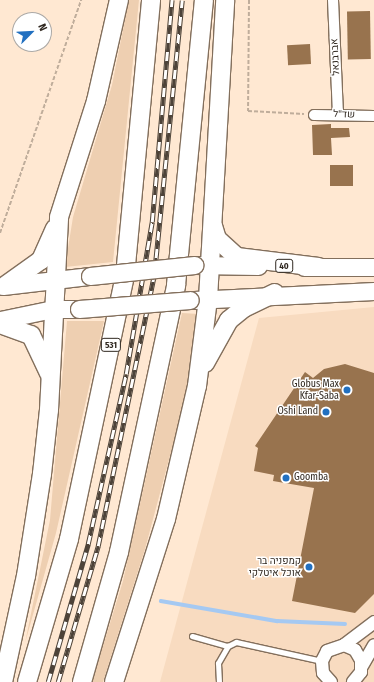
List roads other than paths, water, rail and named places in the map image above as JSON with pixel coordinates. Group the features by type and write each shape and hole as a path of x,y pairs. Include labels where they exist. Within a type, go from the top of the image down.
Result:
{"highway":[{"path":"3,286 41,260 59,217 96,101 119,0"},
{"name":"531","path":"27,682 69,539 125,276 152,0"},
{"path":"82,682 120,552 176,285 204,0"},
{"path":"197,386 199,300 202,265 212,223 225,0"},
{"path":"3,682 36,521 50,376 54,279 59,217"},
{"path":"212,223 217,239 237,257 318,267"},
{"name":"40","path":"3,286 54,279 202,265 374,267"},
{"path":"0,320 53,309 79,309 275,293 374,291"},
{"path":"114,682 166,519 197,386 211,349 229,320 244,308 275,293"},
{"path":"0,324 31,335 50,376"}],"street":[{"name":"אברבנאל","path":"333,0 338,114"},
{"name":"שד\"ל","path":"314,115 338,114 374,116"},
{"path":"331,682 323,673 322,661 328,651 344,645 374,622"},
{"path":"344,645 355,650 362,666"},
{"path":"353,682 374,645"}],"lane":[{"path":"192,636 228,646"},
{"path":"219,682 218,663 228,646 236,642 322,661"}],"waterway":[{"path":"161,601 277,621 345,624"}],"railway":[{"path":"48,682 88,544 126,374 152,222 172,0"},
{"path":"58,682 98,546 154,276 182,0"}],"place":[{"name":"Globus Max Kfar-Saba","path":"347,390"},
{"name":"Oshi Land","path":"326,412"},
{"name":"Goomba","path":"286,478"},
{"name":"קמפניה בר אוכל איטלקי","path":"309,567"}]}
